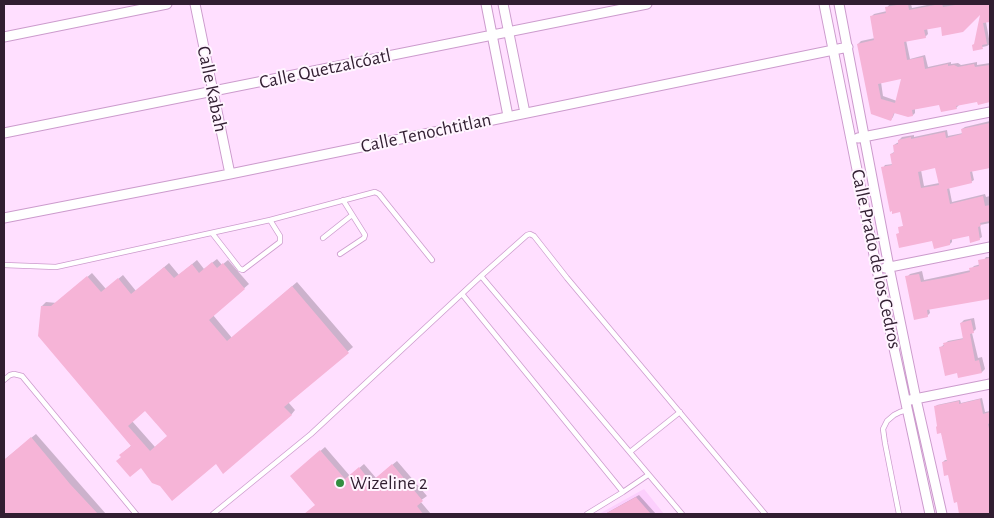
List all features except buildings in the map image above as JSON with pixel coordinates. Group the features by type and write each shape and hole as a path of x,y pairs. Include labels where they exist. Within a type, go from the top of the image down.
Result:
{"street":[{"path":"4,37 167,4"},
{"name":"Calle Kabah","path":"195,4 230,174"},
{"path":"486,4 508,116"},
{"path":"503,4 525,113"},
{"name":"Calle Quetzalcóatl","path":"4,134 647,4"},
{"name":"Calle Prado de los Cedros","path":"824,4 930,514"},
{"name":"Calle Prado de los Cedros","path":"839,4 889,267 942,514"},
{"name":"Calle Tenochtitlan","path":"4,218 230,174 848,47"},
{"path":"851,139 990,112"},
{"path":"878,270 990,247"},
{"path":"905,401 990,384"}],"lane":[{"path":"4,265 56,267 270,220 375,192 378,193 432,260"},
{"path":"340,254 364,238 364,233 343,200"},
{"path":"323,238 352,215"},
{"path":"212,233 240,269 243,270 280,242 280,236 270,220"},
{"path":"214,514 311,434 481,276 530,234 532,234 765,514"},
{"path":"481,276 682,514"},
{"path":"462,294 623,492"},
{"path":"4,380 14,374 22,376 136,514"},
{"path":"899,514 884,443 884,429 887,421 894,415 907,410"},
{"path":"630,452 680,412"},
{"path":"587,514 623,492 647,473"}],"shaded area":[{"path":"644,489 664,514 599,514"}],"place":[{"name":"Wizeline 2","path":"340,483"}]}
